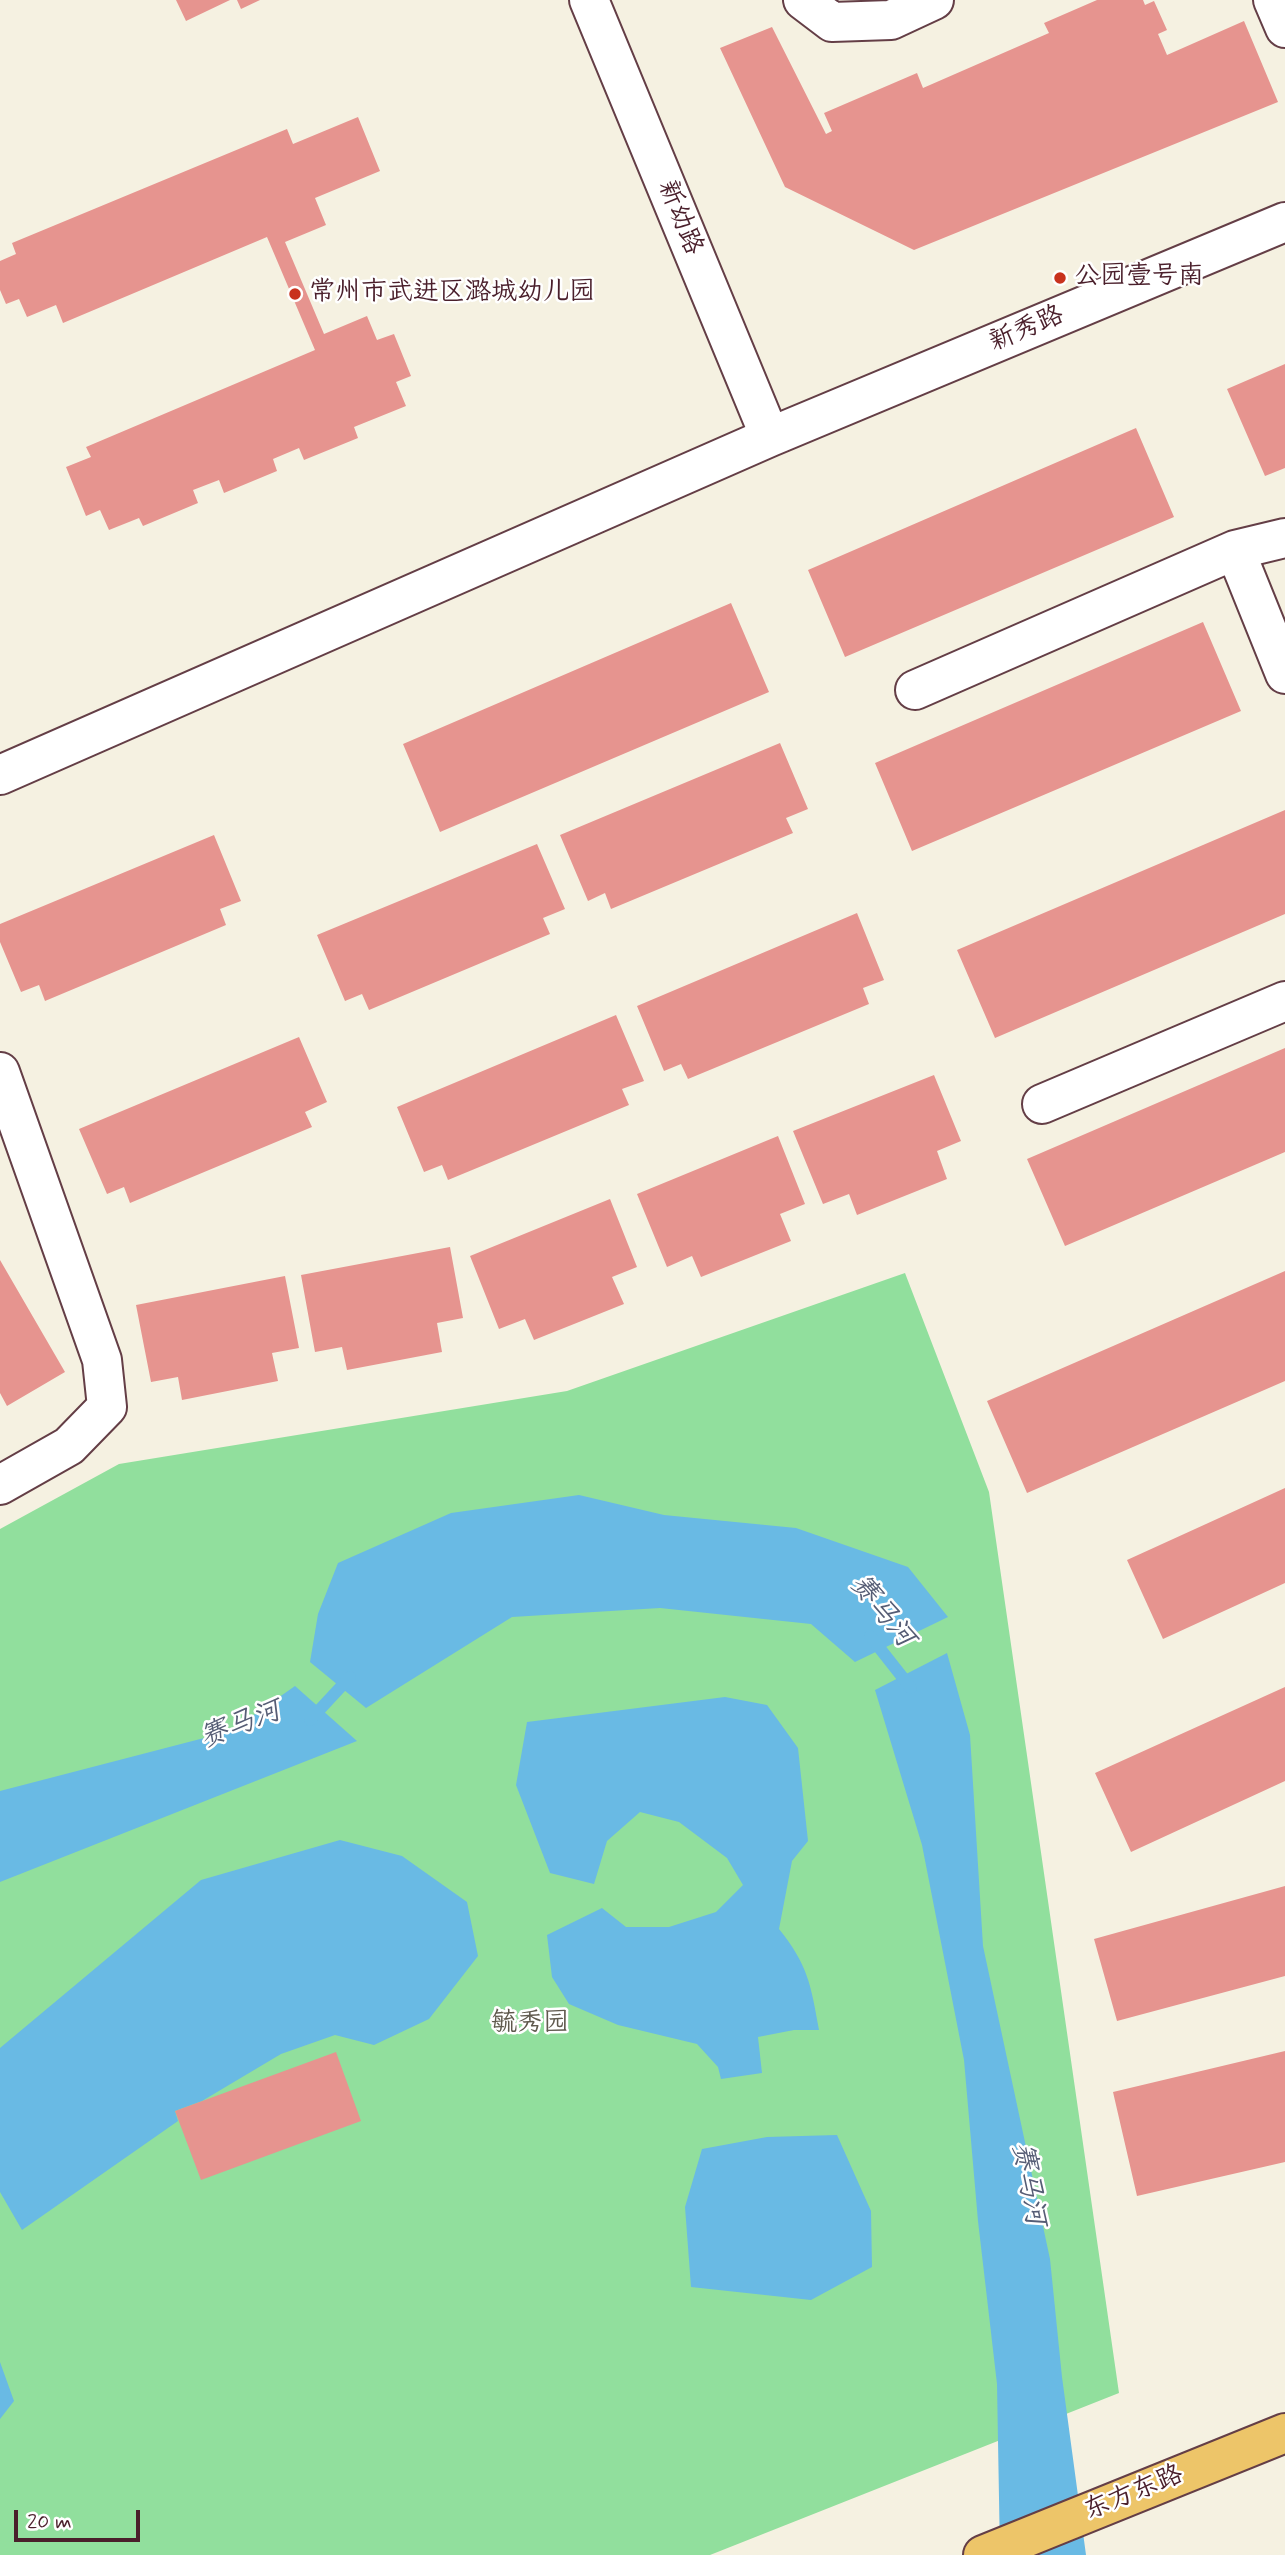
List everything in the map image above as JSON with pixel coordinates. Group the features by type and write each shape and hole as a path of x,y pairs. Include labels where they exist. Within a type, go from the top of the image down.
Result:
{"main road":[{"name":"东方东路","path":"983,2555 1285,2433"}],"street":[{"name":"新幼路","path":"589,0 769,437"},
{"path":"803,0 832,22 891,20 934,0"},
{"path":"1273,0 1285,28"},
{"name":"新秀路","path":"0,775 769,437 1285,222"},
{"path":"915,690 1235,550 1285,538"},
{"path":"1235,550 1285,674"},
{"path":"1042,1104 1285,1001"},
{"path":"0,1072 102,1360 107,1407 69,1446 0,1485"}],"green space":[{"name":"毓秀园","path":"905,1273 989,1492 1119,2393 710,2555 0,2555 0,1529 119,1464 567,1391"}],"water":[{"path":"579,1495 664,1515 796,1528 908,1567 948,1617 855,1662 811,1624 660,1608 512,1617 366,1708 310,1662 318,1614 338,1563 451,1513"},
{"path":"947,1653 970,1735 983,1946 1050,2259 1062,2377 1086,2555 1000,2555 997,2384 978,2221 964,2060 922,1845 875,1690"},
{"path":"295,1686 357,1741 0,1882 0,1791 231,1731"},
{"path":"725,1697 767,1705 798,1748 808,1841 792,1861 779,1929 807,1976 819,2030 794,2030 758,2037 762,2073 721,2079 718,2067 697,2044 618,2025 569,2004 552,1977 547,1935 602,1908 626,1927 669,1927 716,1912 743,1885 727,1858 679,1822 640,1812 607,1841 594,1884 550,1873 516,1785 527,1722"},
{"path":"340,1840 402,1856 467,1902 478,1956 429,2019 374,2045 335,2035 281,2054 202,2101 175,2111 178,2121 22,2230 0,2192 0,2048 201,1880"},
{"path":"837,2135 871,2211 872,2267 811,2300 691,2287 685,2207 702,2149 767,2137"},
{"path":"0,2362 14,2401 0,2419"}],"building":[{"path":"176,0 230,0 186,21"},
{"path":"237,0 260,0 241,9"},
{"path":"1097,0 1143,0 1145,5 1154,1 1167,30 1158,34 1167,55 1244,21 1278,102 914,250 785,187 720,48 772,27 826,134 832,131 824,113 917,73 923,88 1049,33 1044,23"},
{"path":"358,117 380,171 315,198 326,225 285,242 324,334 367,316 377,340 394,334 411,376 396,382 406,406 354,427 358,438 304,460 299,448 273,459 277,471 224,493 219,480 193,490 198,503 143,526 139,518 109,530 100,510 86,516 66,467 91,457 86,447 315,350 267,237 63,323 56,305 27,317 19,299 6,304 0,290 0,261 16,254 12,243 287,129 293,144"},
{"path":"1285,364 1285,468 1265,476 1227,389"},
{"path":"1136,428 1174,517 845,657 808,570"},
{"path":"731,603 769,692 440,832 403,744"},
{"path":"1203,622 1241,711 912,851 875,763"},
{"path":"780,743 808,809 786,818 793,833 611,909 605,893 588,901 560,835"},
{"path":"1285,810 1285,914 995,1038 957,950"},
{"path":"214,835 241,901 220,909 226,925 45,1001 39,985 21,992 0,942 0,924"},
{"path":"537,844 565,909 543,918 550,934 369,1010 362,994 345,1001 317,935"},
{"path":"857,913 884,980 863,988 869,1004 688,1079 681,1064 664,1071 637,1006"},
{"path":"616,1015 644,1081 622,1089 629,1105 448,1180 442,1165 424,1172 397,1107"},
{"path":"299,1037 327,1102 305,1112 312,1127 130,1203 124,1187 107,1194 79,1129"},
{"path":"1285,1048 1285,1152 1065,1246 1027,1159"},
{"path":"934,1075 961,1141 937,1151 947,1179 857,1215 849,1194 823,1204 793,1131"},
{"path":"778,1136 805,1204 780,1214 791,1241 701,1277 692,1256 667,1267 637,1194"},
{"path":"610,1199 637,1267 612,1277 624,1304 534,1340 525,1319 499,1329 470,1256"},
{"path":"450,1247 463,1318 437,1323 442,1352 347,1370 342,1347 315,1352 301,1275"},
{"path":"0,1260 65,1372 7,1406 0,1393"},
{"path":"1285,1271 1285,1381 1027,1493 987,1401"},
{"path":"285,1276 299,1348 272,1353 278,1381 182,1400 178,1377 151,1382 136,1305"},
{"path":"1285,1488 1285,1583 1163,1639 1127,1560"},
{"path":"1285,1687 1285,1781 1131,1852 1095,1773"},
{"path":"1285,1886 1285,1976 1117,2021 1094,1939"},
{"path":"1285,2051 1285,2162 1137,2196 1113,2092"},
{"path":"336,2052 361,2121 201,2180 175,2111"}],"waterway":[{"name":"赛马河","path":"870,1636 911,1688"},
{"name":"赛马河","path":"310,1720 350,1677"}],"place":[{"name":"公园壹号南","path":"1060,278"},
{"name":"常州市武进区潞城幼儿园","path":"295,294"}]}
